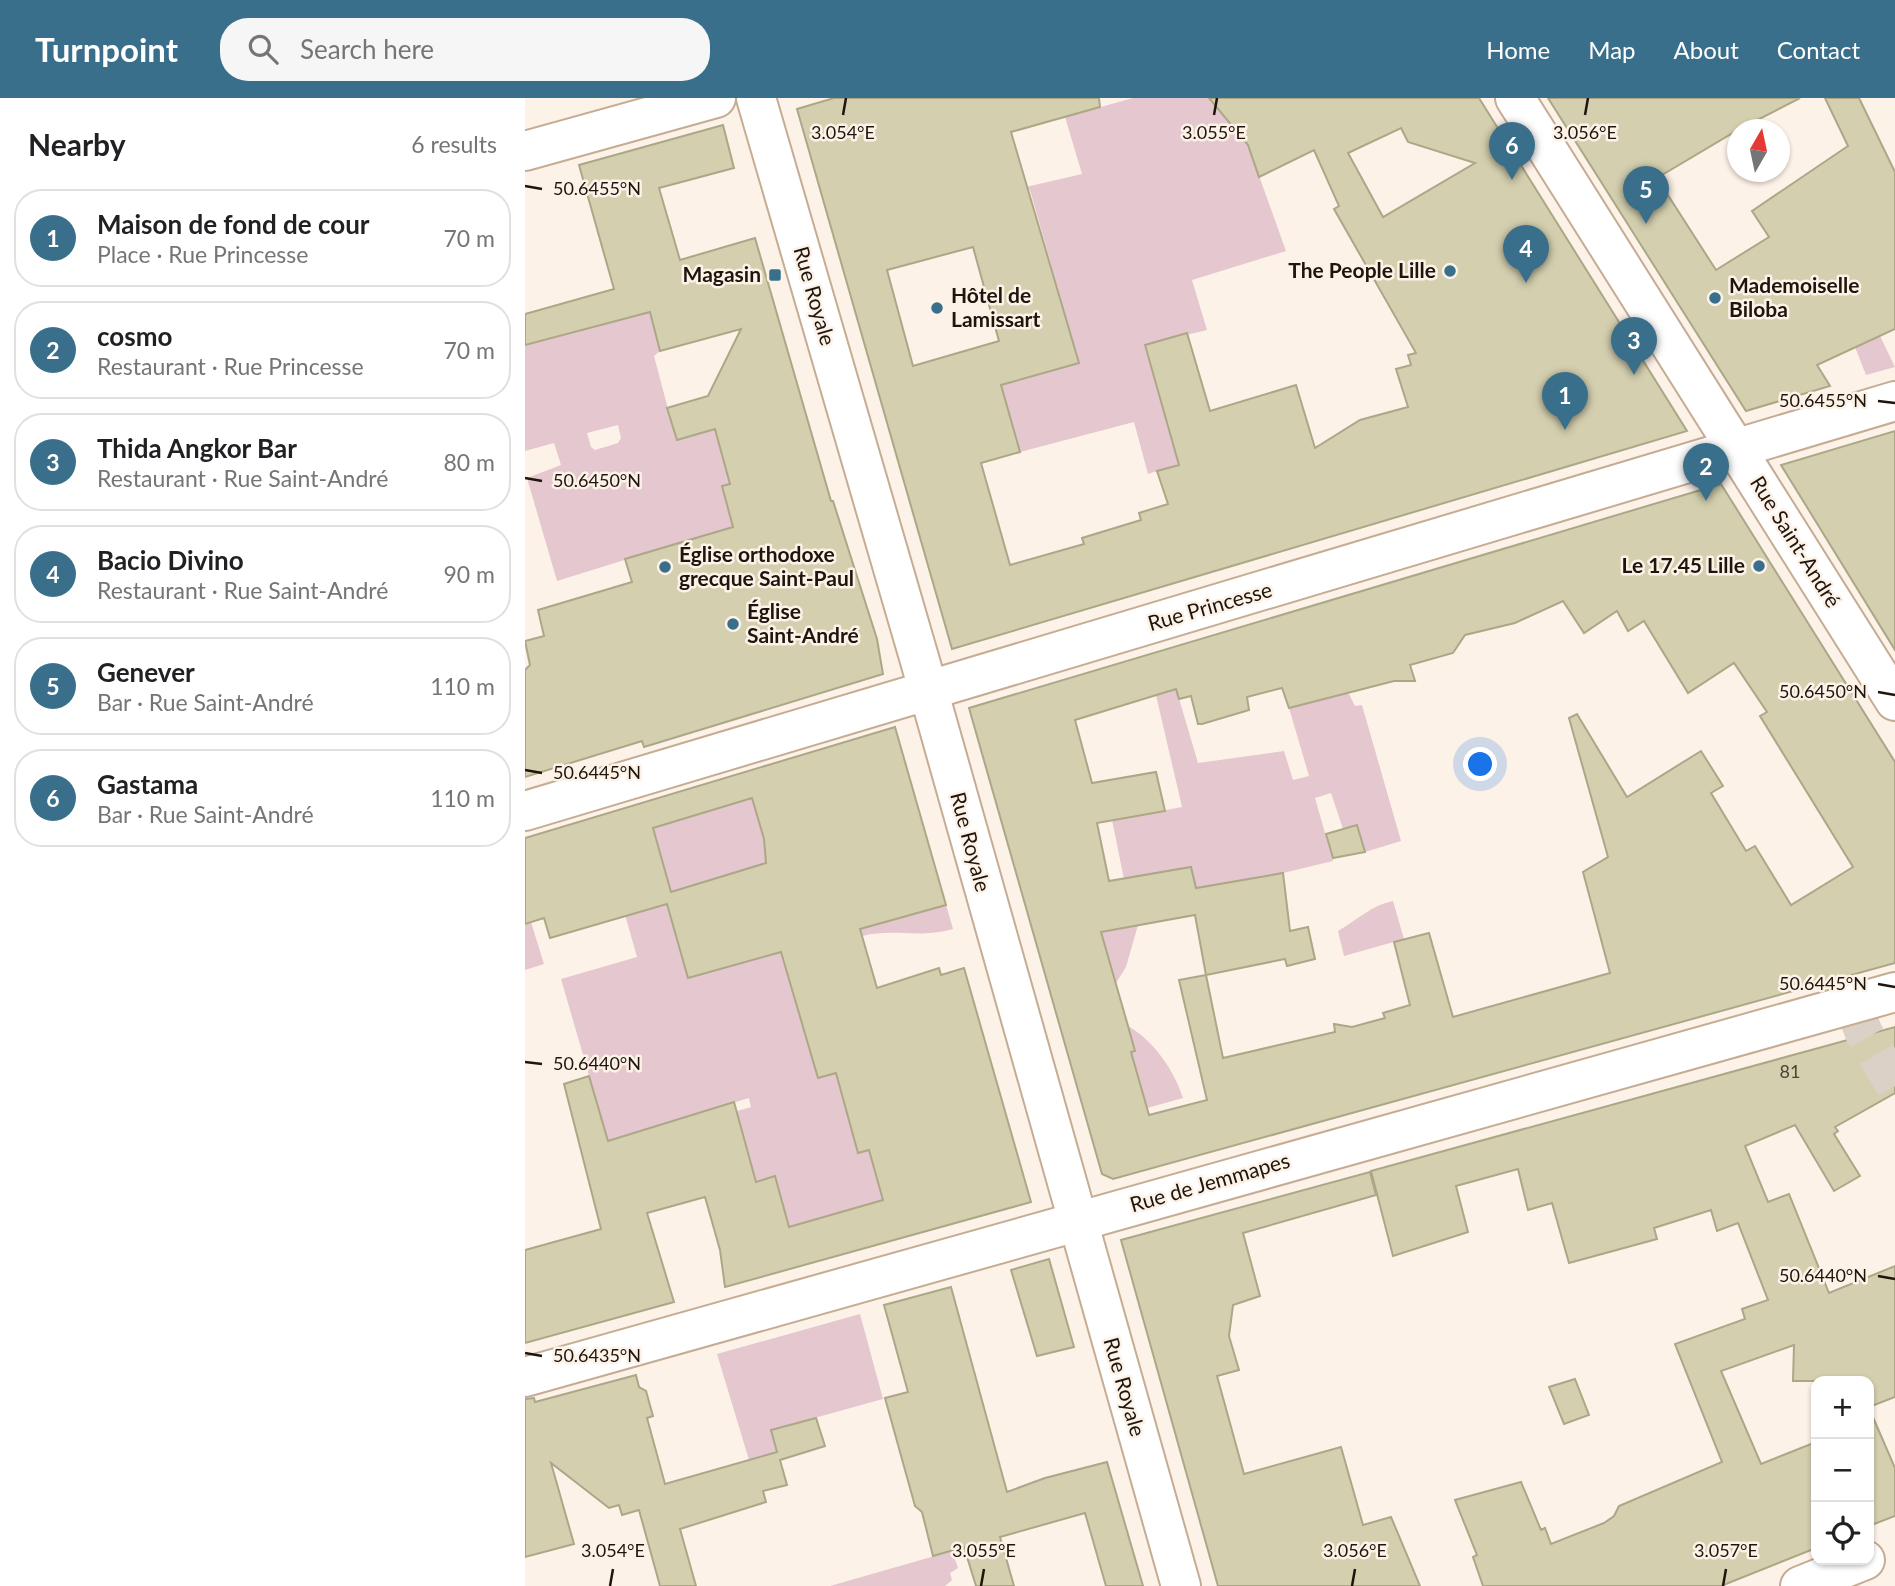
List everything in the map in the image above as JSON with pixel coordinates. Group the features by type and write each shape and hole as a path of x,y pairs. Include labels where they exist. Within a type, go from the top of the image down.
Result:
{"street":[{"path":"525,151 716,98"},
{"name":"Rue Royale","path":"756,98 927,689 1181,1586"},
{"name":"Rue Saint-André","path":"1515,98 1895,701"},
{"name":"Rue Princesse","path":"525,811 927,689 1302,594 1736,449 1895,401"},
{"name":"Rue de Jemmapes","path":"525,1377 1895,992"},
{"path":"1874,1556 1895,1548"},
{"path":"1800,1586 1852,1565"}],"shaded area":[{"path":"1133,98 1208,98 1248,145 1286,251 1192,280 1207,330 1144,345 1179,464 1148,474 1134,422 1020,452 1011,420 979,429 969,393 1079,363 1030,190 1026,187 1082,174 1065,117"},
{"path":"650,311 660,351 654,356 676,439 715,429 730,484 722,487 733,530 695,538 557,581 527,478 561,465 554,443 525,451 525,345","holes":["618,425 621,438 618,443 595,450 591,447 587,433"]},
{"path":"1880,336 1895,367 1866,375 1855,347"},
{"path":"1175,685 1198,763 1284,751 1293,780 1309,776 1289,708 1348,692 1355,706 1362,705 1401,841 1365,852 1357,825 1343,829 1331,793 1315,798 1333,861 1283,873 1196,888 1191,867 1143,875 1125,884 1112,820 1182,807 1155,691"},
{"path":"752,798 770,862 671,892 653,828"},
{"path":"664,893 688,978 781,952 818,1078 836,1073 858,1152 869,1150 902,1211 869,1204 789,1227 775,1177 756,1182 737,1111 751,1107 749,1098 608,1141 561,979 637,957 622,904"},
{"path":"1393,901 1404,939 1344,956 1338,931 1371,909"},
{"path":"946,905 953,929 862,936 860,929"},
{"path":"1090,905 1138,925 1126,967 1116,983"},
{"path":"531,922 544,964 525,970 525,924"},
{"path":"1128,1026 1162,1057 1183,1098 1147,1108 1131,1052 1135,1050"},
{"path":"860,1314 883,1399 771,1430 777,1452 749,1460 717,1354"},
{"path":"952,1551 958,1568 950,1573 952,1580 945,1586 830,1586"}],"building":[{"path":"834,98 1099,98 1100,107 1011,132 1079,363 1001,385 1020,452 981,463 1010,565 1084,544 1082,538 1141,520 1139,513 1168,504 1157,471 1179,465 1145,345 1187,333 1210,411 1296,385 1315,448 1360,420 1408,407 1396,369 1411,365 1408,355 1416,353 1334,209 1339,206 1314,150 1259,177 1248,145 1209,98 1479,98 1687,431 952,649 797,109","holes":["1401,128 1408,142 1475,163 1383,217 1348,153","973,247 999,341 913,366 887,270"]},
{"path":"1548,98 1800,98 1759,119 1727,119 1727,137 1657,178 1716,270 1769,237 1752,211 1848,146 1825,98 1859,98 1895,172 1895,329 1817,365 1830,386 1746,411"},
{"path":"723,125 734,168 659,188 680,260 755,238 831,501 877,639 883,674 644,747 642,741 525,777 525,670 530,665 525,641 544,636 538,610 632,582 625,559 733,527 722,486 730,484 715,429 677,440 667,408 708,396 741,329 660,351 650,312 525,345 525,314 614,289 579,165"},
{"path":"1895,431 1895,650 1781,465"},
{"path":"1721,484 1895,762 1895,963 1113,1179 1102,1174 969,708","holes":["1563,601 1584,633 1617,611 1628,631 1644,621 1688,693 1734,663 1767,712 1760,716 1853,867 1791,905 1755,846 1746,851 1711,793 1723,786 1701,751 1627,797 1577,714 1569,718 1608,857 1583,872 1610,973 1453,1017 1429,933 1394,942 1410,1005 1383,1013 1385,1018 1352,1027 1334,1024 1335,1032 1223,1058 1206,975 1285,959 1287,966 1315,959 1308,927 1290,931 1283,873 1196,888 1191,867 1109,881 1097,823 1165,811 1156,772 1092,783 1075,720 1176,689 1179,699 1191,696 1198,724 1249,710 1247,697 1282,688 1289,708 1394,681 1415,681 1410,665 1453,653 1465,635 1515,623","1195,915 1206,975 1179,980 1207,1100 1149,1115 1131,1052 1135,1051 1101,932"]},
{"path":"895,727 946,905 860,929 877,988 939,968 941,975 964,968 1031,1202 725,1287 720,1250 705,1197 647,1213 674,1302 525,1343 525,1250 601,1229 564,1084 589,1076 608,1141 734,1102 756,1182 775,1176 789,1227 883,1200 869,1150 858,1153 836,1073 818,1078 781,952 688,978 667,904 550,938 544,918 525,924 525,838","holes":["752,798 764,839 766,863 671,892 653,828"]},
{"path":"1357,825 1365,852 1333,858 1326,834"},
{"path":"1895,1027 1895,1093 1835,1127 1838,1131 1834,1134 1860,1176 1834,1191 1795,1125 1745,1146 1768,1202 1789,1194 1829,1293 1895,1266 1895,1397 1874,1405 1874,1376 1811,1376 1811,1381 1793,1381 1794,1345 1721,1371 1761,1464 1811,1444 1811,1550 1721,1586 1483,1586 1473,1557 1477,1555 1455,1500 1521,1482 1541,1530 1545,1528 1551,1544 1604,1523 1614,1516 1619,1506 1722,1462 1675,1344 1745,1319 1742,1309 1768,1300 1738,1223 1717,1231 1711,1210 1654,1228 1657,1239 1569,1263 1552,1203 1528,1210 1518,1169 1456,1186 1468,1232 1393,1256 1371,1171"},
{"path":"1370,1172 1376,1195 1243,1233 1260,1296 1233,1305 1229,1336 1239,1370 1217,1376 1244,1474 1341,1447 1363,1525 1391,1517 1420,1586 1218,1586 1121,1240"},
{"path":"1049,1259 1074,1347 1037,1356 1011,1270"},
{"path":"951,1287 1007,1492 1045,1478 1107,1462 1143,1586 1106,1586 1085,1513 1000,1537 1014,1586 976,1586 964,1547 933,1556 922,1512 915,1506 885,1398 908,1392 884,1305"},
{"path":"636,1375 639,1387 646,1391 653,1416 647,1418 665,1484 777,1452 771,1430 816,1418 825,1446 780,1460 787,1485 763,1491 766,1502 680,1529 696,1586 660,1586 639,1510 622,1515 619,1505 609,1508 551,1463 574,1544 525,1557 525,1399 534,1398 535,1402"},
{"path":"1575,1379 1589,1415 1564,1424 1549,1387"},
{"path":"1874,1420 1895,1468 1895,1516 1874,1524"}],"tunnel":[{"path":"1852,1003 1864,1033 1895,1086"}],"place":[{"name":"Gastama","path":"1512,180"},
{"name":"Genever","path":"1646,224"},
{"name":"The People Lille","path":"1450,271"},
{"name":"Magasin","path":"775,275"},
{"name":"Bacio Divino","path":"1526,283"},
{"name":"Mademoiselle Biloba","path":"1715,298"},
{"name":"Hôtel de Lamissart","path":"937,308"},
{"name":"Thida Angkor Bar","path":"1634,375"},
{"name":"Maison de fond de cour","path":"1565,430"},
{"name":"cosmo","path":"1706,501"},
{"name":"Le 17.45 Lille","path":"1759,566"},
{"name":"Église orthodoxe grecque Saint-Paul","path":"665,567"},
{"name":"Église Saint-André","path":"733,624"}]}
